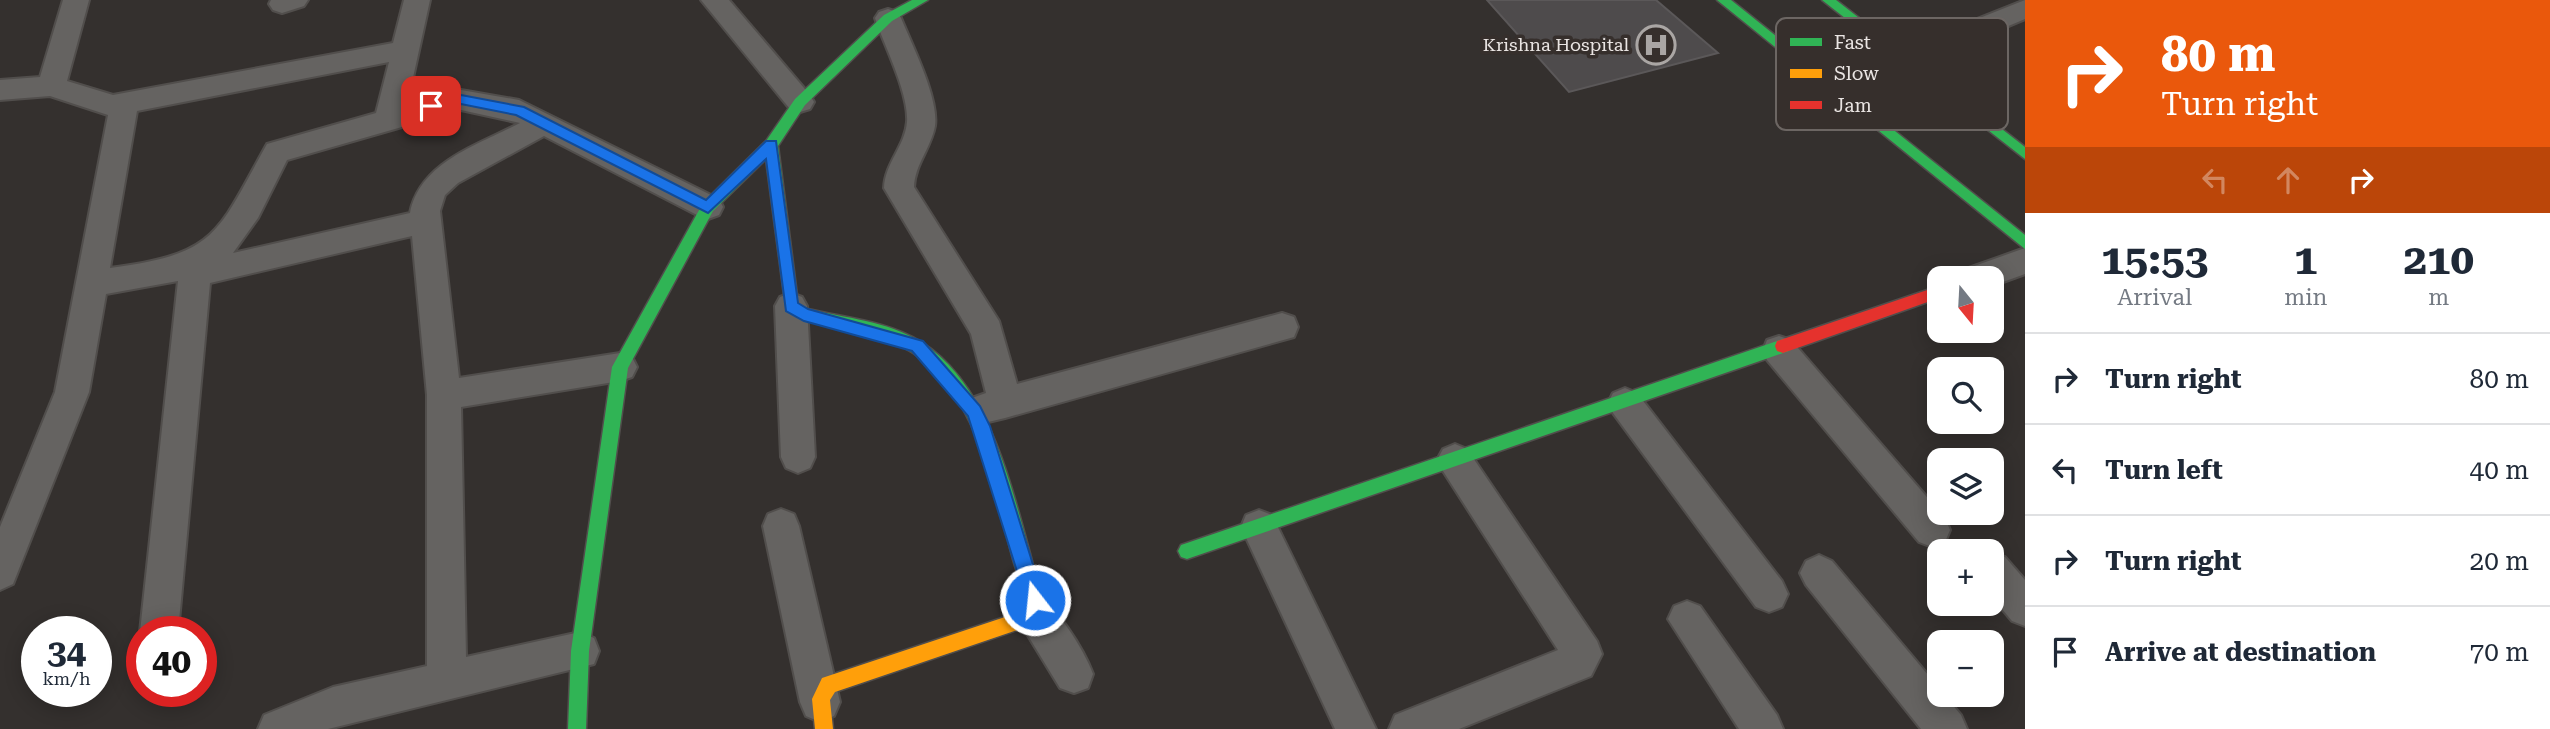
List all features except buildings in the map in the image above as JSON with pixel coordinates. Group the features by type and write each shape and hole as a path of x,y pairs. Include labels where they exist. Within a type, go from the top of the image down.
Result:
{"street":[{"path":"51,86 76,0"},
{"path":"389,119 417,0"},
{"path":"714,0 800,102"},
{"path":"577,729 580,651 620,367 708,207 771,145 800,102 888,18 922,0"},
{"path":"1723,0 1776,43"},
{"path":"1828,0 1851,18"},
{"path":"2003,18 2025,9"},
{"path":"822,715 824,689 829,685 1020,621 1032,611 1035,600 982,426 990,407 987,331 899,187 899,169 916,141 922,119 888,18"},
{"path":"112,106 390,52"},
{"path":"0,90 51,86 123,109 72,391 0,572"},
{"path":"161,616 195,268 224,242 242,217 277,152 461,100 519,110 708,207"},
{"path":"446,680 444,395 425,211 432,190 447,175 544,123"},
{"path":"1885,130 2025,243"},
{"path":"1994,130 2025,154"},
{"path":"771,145 791,306 798,457"},
{"path":"93,284 195,268 426,221"},
{"path":"2004,268 2025,261"},
{"path":"1186,551 1779,350 1927,296"},
{"path":"791,306 804,314 917,346 990,407"},
{"path":"990,407 1282,327"},
{"path":"1779,350 1931,530"},
{"path":"444,395 620,367"},
{"path":"1625,402 1769,594"},
{"path":"1409,729 1577,662 1583,654 1455,460"},
{"path":"780,526 822,715"},
{"path":"1259,527 1356,729"},
{"path":"1819,573 1947,729"},
{"path":"2004,583 2025,608"},
{"path":"1032,611 1074,674"},
{"path":"1687,619 1763,729"},
{"path":"278,729 333,707 580,651"}],"traffic: fast":[{"path":"577,729 580,651 620,367 708,207 771,145 800,102 888,18 922,0"},
{"path":"1723,0 1776,43"},
{"path":"1828,0 1851,18"},
{"path":"1885,130 2025,243"},
{"path":"1994,130 2025,154"},
{"path":"771,145 791,306 804,314 876,330 904,340 940,366 960,390 990,451 1028,579"},
{"path":"1187,551 1783,346"}],"traffic: slow":[{"path":"824,729 821,699 829,685 1020,621 1033,602 1028,579"}],"traffic: jam":[{"path":"1783,346 1927,296"}],"place":[{"name":"Krishna Hospital","path":"1656,45"}],"route":[{"path":"431,106 461,100 519,110 708,207 771,145 791,306 796,312 908,342 926,353 974,411 982,426 1035,600"}]}
